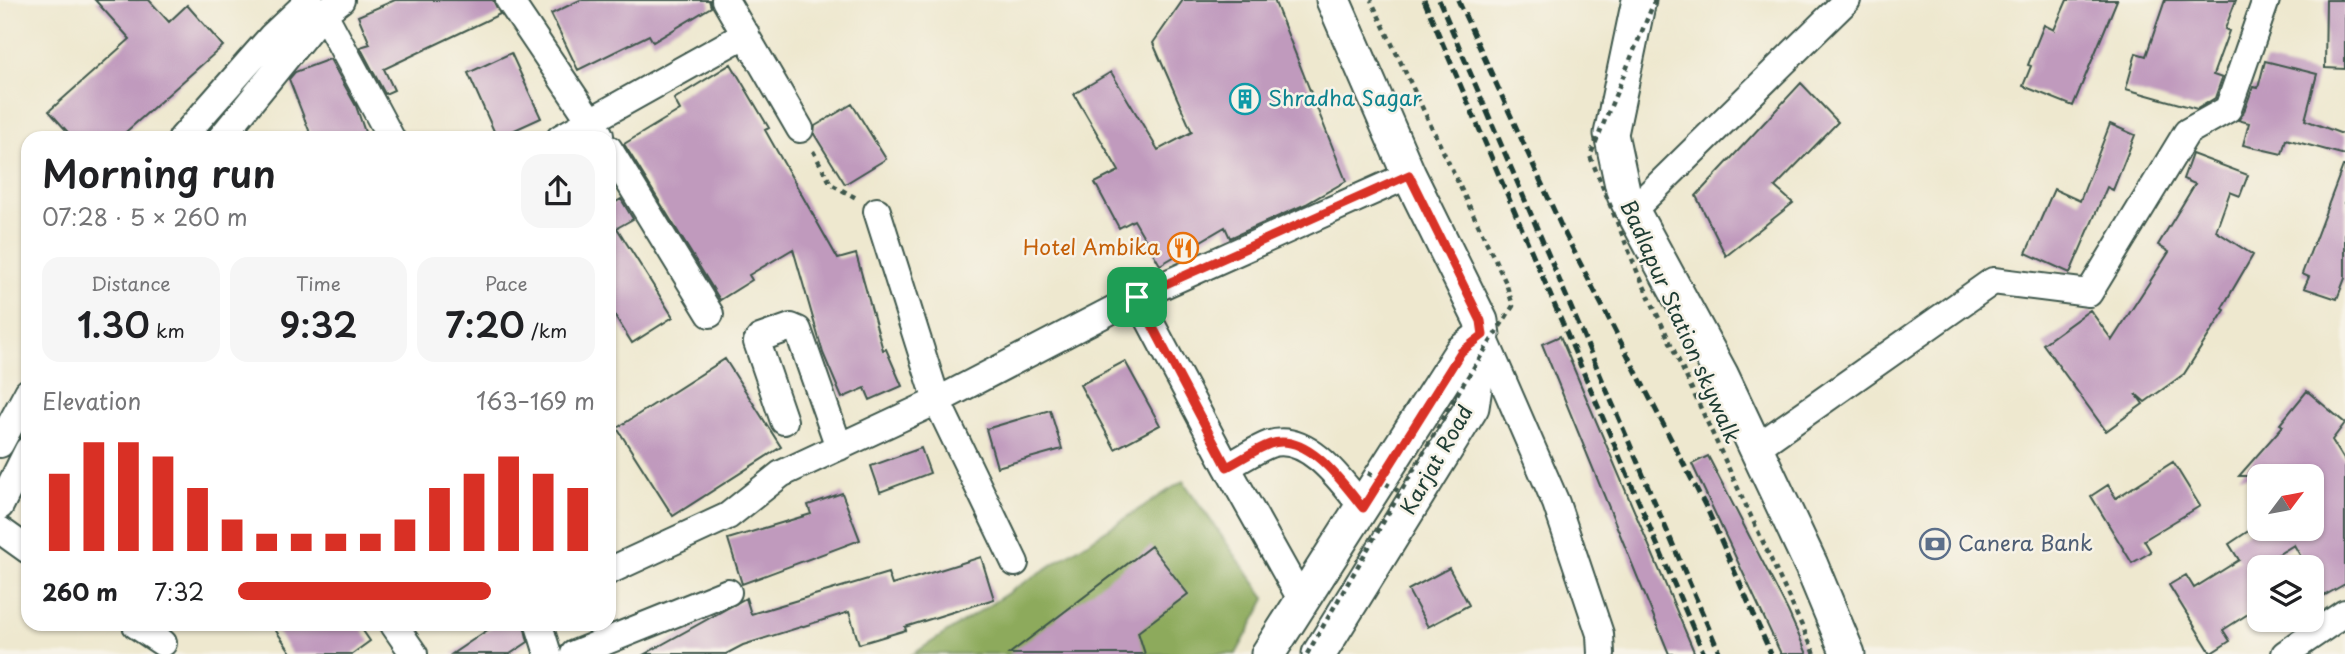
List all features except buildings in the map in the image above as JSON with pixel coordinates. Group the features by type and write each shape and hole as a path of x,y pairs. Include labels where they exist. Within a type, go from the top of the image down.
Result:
{"main road":[{"path":"1333,0 1409,175 1481,321 1483,335"},
{"path":"1639,0 1611,134 1625,195 1721,374 1811,565 1848,654"},
{"name":"Karjat Road","path":"1268,654 1461,352 1483,335"},
{"name":"Karjat Road","path":"1318,654 1472,407 1483,335"}],"street":[{"path":"509,0 597,129 747,34"},
{"path":"725,0 800,129"},
{"path":"1633,210 1847,0"},
{"path":"1756,448 1993,281 2089,293 2187,132 2228,109 2266,0"},
{"path":"190,129 271,37 324,5"},
{"path":"225,131 324,5"},
{"path":"324,5 328,21 387,131"},
{"path":"616,160 710,314"},
{"path":"616,568 728,516 781,474 937,401 1137,297 1409,175"},
{"path":"877,211 937,401 1015,563"},
{"path":"1137,297 1302,601"},
{"path":"785,421 757,342 760,338 792,327 798,330 839,447"},
{"path":"1483,335 1556,503 1600,634 1601,654"},
{"path":"0,444 21,405"},
{"path":"1227,467 1271,443 1295,442 1338,477 1363,508"},
{"path":"0,506 21,464"},
{"path":"0,530 21,545"},
{"path":"574,654 729,592"},
{"path":"2286,654 2345,613"},
{"path":"145,631 163,643"},
{"path":"398,631 414,654"},
{"path":"541,631 548,654"}],"path":[{"path":"1307,654 1400,492 1513,306 1506,283 1371,0"},
{"name":"Badlapur Station skywalk","path":"1655,0 1590,156 1637,271 1815,654"},
{"path":"800,129 831,184 877,211"},
{"path":"1368,473 1400,492"}],"green space":[{"path":"1183,481 1266,599 1236,654 913,654"}],"railway":[{"path":"1424,0 1704,654"},
{"path":"1439,0 1720,654"},
{"path":"1458,0 1562,228 1708,511 1771,654"}],"place":[{"name":"Shradha Sagar","path":"1245,99"},
{"name":"Hotel Ambika","path":"1183,248"},
{"name":"Canera Bank","path":"1935,544"}],"route":[{"path":"1409,175 1481,321 1483,335 1461,352 1363,508 1338,477 1295,442 1271,443 1227,467 1137,297 1409,175"}]}
